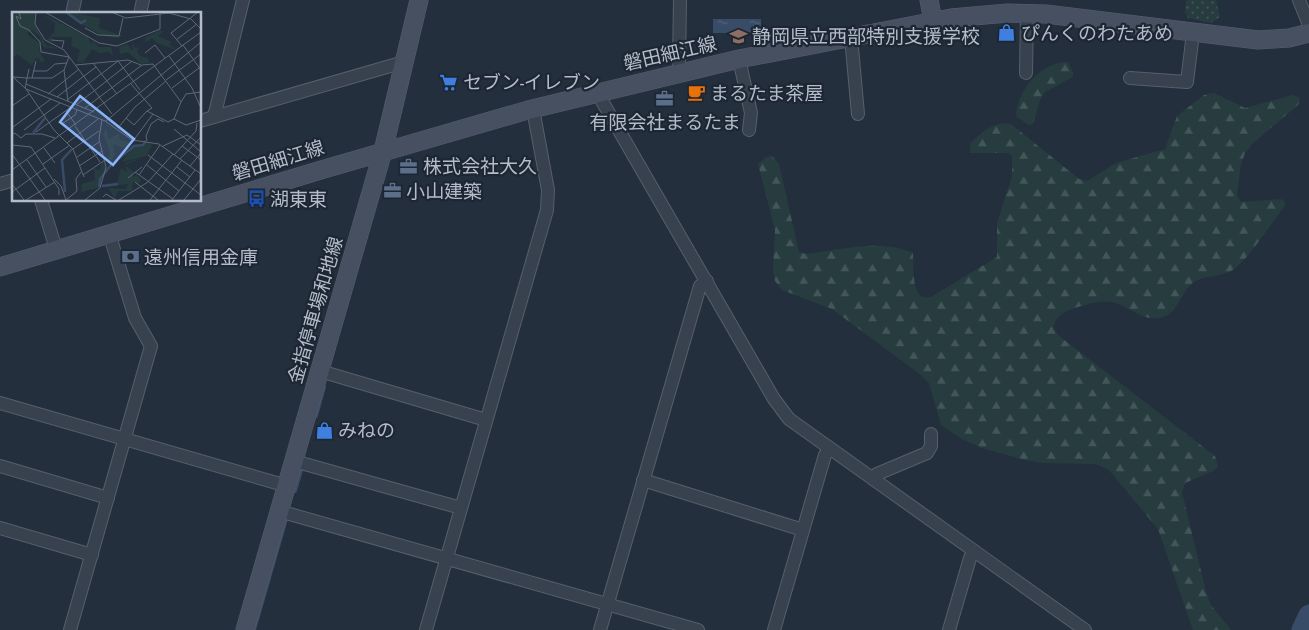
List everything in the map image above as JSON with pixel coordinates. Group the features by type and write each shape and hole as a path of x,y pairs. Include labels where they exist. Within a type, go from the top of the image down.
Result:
{"main road":[{"name":"金指停車場和地線","path":"245,630 383,151 419,0"},
{"path":"929,0 933,21"},
{"name":"磐田細江線","path":"0,267 383,151 533,109 739,59 933,21 970,16 1027,13 1258,40 1289,38 1309,33"}],"street":[{"path":"214,117 243,0"},
{"path":"680,0 679,63 681,72"},
{"path":"1299,0 1309,25"},
{"path":"1026,73 1027,13"},
{"path":"1130,78 1187,82 1193,33"},
{"path":"852,37 858,114"},
{"path":"739,59 751,114 749,130"},
{"path":"201,121 404,62"},
{"path":"600,92 602,101 781,409 798,426 1086,630"},
{"path":"426,630 548,204 548,190 533,109"},
{"path":"41,201 56,249"},
{"path":"70,630 151,346 135,318 109,233"},
{"path":"600,630 700,286 706,281"},
{"path":"320,371 486,420"},
{"path":"0,404 286,486"},
{"path":"873,479 877,474 927,453 930,450 931,434"},
{"path":"774,630 825,455 830,449"},
{"path":"294,461 461,508"},
{"path":"0,466 108,498"},
{"path":"643,480 803,530"},
{"path":"279,511 698,630"},
{"path":"0,528 92,555"},
{"path":"949,630 970,558 974,551"}],"green space":[{"path":"1186,0 1216,0 1220,17 1211,23 1188,18 1185,12"},
{"path":"1063,62 1068,62 1073,72 1073,77 1045,92 1040,100 1033,124 1029,125 1017,117 1016,112 1022,94 1032,80 1046,69"},
{"path":"1214,93 1245,108 1293,95 1300,98 1298,105 1253,143 1245,153 1241,164 1237,195 1241,202 1281,199 1285,202 1284,207 1237,267 1226,273 1194,282 1185,292 1175,309 1165,316 1158,318 1146,317 1112,302 1099,302 1065,312 1059,316 1053,327 1059,336 1215,456 1218,467 1185,483 1182,492 1206,592 1211,605 1231,630 1193,630 1158,529 1109,470 1096,464 1044,463 1025,460 982,448 962,439 941,425 929,383 921,375 832,309 782,290 775,281 773,270 775,230 758,164 766,157 772,156 779,164 799,252 806,254 860,246 887,246 913,253 916,289 924,297 931,297 997,257 997,223 1012,176 1012,156 1009,153 970,153 970,144 984,132 999,124 1011,124 1079,179 1087,181 1116,163 1165,149 1177,116 1204,95"}],"water":[{"path":"713,19 761,19 761,33 713,33"}],"waterway":[{"path":"316,416 324,387"},
{"path":"295,491 302,467"},
{"path":"254,630 286,519"},
{"path":"1302,630 1309,615"}],"place":[{"name":"ぴんくのわたあめ","path":"1007,33"},
{"name":"静岡県立西部特別支援学校","path":"738,36"},
{"name":"セブン-イレブン","path":"449,82"},
{"name":"まるたま茶屋","path":"696,93"},
{"name":"有限会社まるたま","path":"665,99"},
{"name":"株式会社大久","path":"409,166"},
{"name":"小山建築","path":"392,191"},
{"name":"湖東東","path":"256,199"},
{"name":"遠州信用金庫","path":"130,257"},
{"name":"みねの","path":"324,430"}]}
